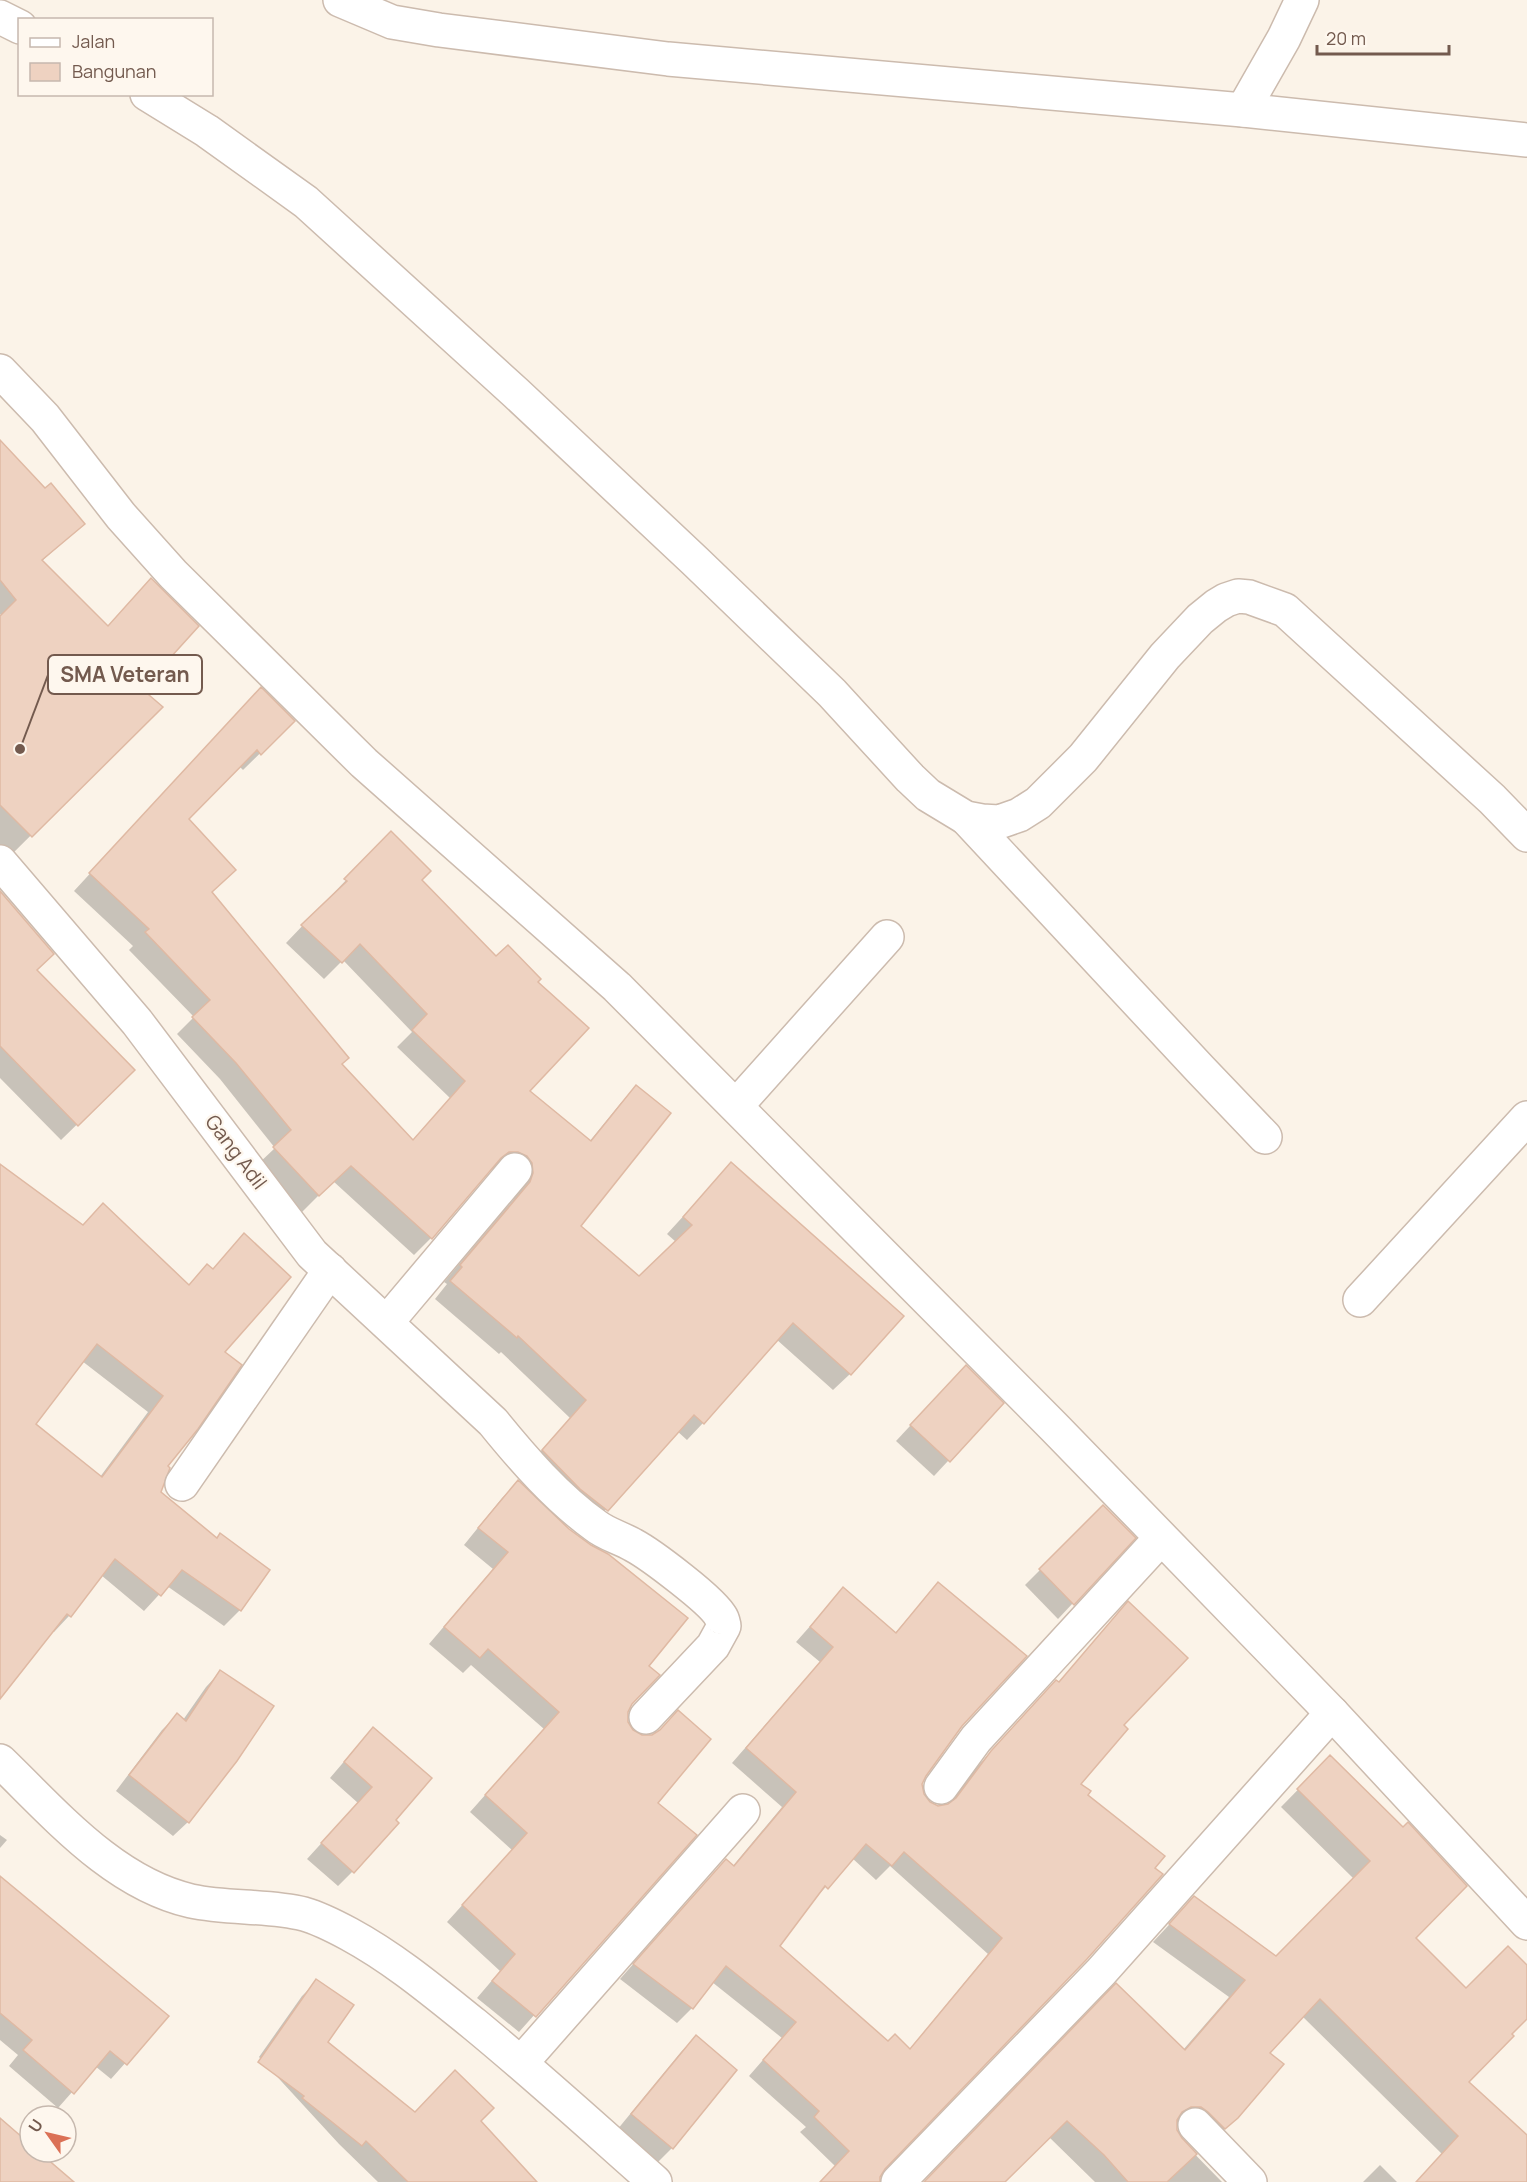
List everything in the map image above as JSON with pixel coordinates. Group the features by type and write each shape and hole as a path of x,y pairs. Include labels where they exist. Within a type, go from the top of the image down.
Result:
{"street":[{"path":"340,0 392,22 668,59 1243,110 1527,140"},
{"path":"1243,110 1284,38 1302,0"},
{"path":"0,17 18,26"},
{"path":"150,96 207,131 306,202 516,393 832,693 910,778 928,795 966,818 1265,1137"},
{"path":"0,371 45,418 129,524 173,574 364,763 617,987 1332,1713 1527,1923"},
{"path":"966,818 999,822 1019,816 1038,803 1083,758 1165,656 1200,619 1226,600 1238,596 1262,600 1285,610 1492,799 1527,835"},
{"name":"Gang Adil","path":"0,862 137,1022 312,1254 493,1422 513,1447 581,1514 597,1528 634,1545 663,1565 722,1617 724,1626 713,1646 646,1717"},
{"path":"736,1106 887,937"},
{"path":"1360,1300 1527,1118"},
{"path":"387,1322 515,1170"},
{"path":"182,1484 330,1270"},
{"path":"941,1787 976,1739 1161,1538"},
{"path":"898,2182 1101,1972 1332,1713"},
{"path":"0,1761 76,1834 119,1869 170,1895 192,1901 305,1915 348,1933 406,1969 521,2063 655,2182"},
{"path":"521,2063 742,1811"},
{"path":"1195,2125 1250,2182"}],"building":[{"path":"0,440 45,488 51,483 85,524 42,560 108,626 151,578 199,626 142,689 163,707 32,837 0,805 0,616 16,600 0,580"},
{"path":"261,687 295,721 261,755 257,750 189,819 236,870 212,892 349,1058 342,1064 413,1140 465,1081 412,1030 427,1014 360,944 342,963 301,925 347,881 344,879 391,831 431,871 422,880 496,956 508,945 541,979 538,982 589,1028 530,1091 591,1141 636,1085 671,1113 581,1226 639,1276 692,1225 683,1217 731,1162 904,1316 851,1375 793,1323 704,1424 694,1415 608,1511 580,1489 542,1450 586,1400 518,1336 517,1338 450,1281 462,1267 460,1265 530,1182 533,1173 532,1163 527,1156 518,1152 509,1152 501,1158 432,1239 351,1166 319,1196 273,1147 291,1130 236,1063 192,1017 210,1000 145,932 149,929 89,873"},
{"path":"0,891 54,954 37,970 135,1070 78,1126 0,1046"},
{"path":"0,1164 83,1225 103,1203 189,1285 207,1264 213,1269 244,1233 291,1277 225,1352 242,1365 198,1429 168,1466 170,1468 161,1492 217,1538 220,1533 270,1570 241,1611 182,1570 161,1596 115,1559 71,1617 67,1614 0,1699","holes":["97,1344 163,1396 102,1477 36,1424"]},
{"path":"966,1365 1004,1403 950,1462 910,1425"},
{"path":"518,1480 569,1529 608,1554 688,1618 649,1666 660,1675 632,1704 628,1712 628,1722 633,1730 642,1735 652,1735 660,1730 678,1710 711,1739 658,1803 697,1835 536,2017 492,1981 515,1954 462,1905 527,1833 485,1795 559,1712 488,1649 480,1658 444,1627 508,1552 478,1528"},
{"path":"1103,1505 1136,1538 1074,1605 1039,1569"},
{"path":"938,1582 1027,1656 962,1726 926,1776 922,1784 924,1794 930,1802 938,1806 948,1804 956,1798 991,1751 1056,1680 1059,1682 1128,1601 1188,1658 1124,1725 1128,1729 1081,1784 1091,1791 1088,1795 1165,1856 1155,1868 1163,1874 1087,1959 885,2169 880,2182 820,2182 849,2151 814,2117 819,2111 763,2060 796,2022 726,1966 693,2009 633,1964 726,1859 734,1866 796,1792 746,1748 833,1647 810,1627 843,1587 896,1633","holes":["866,1844 892,1866 904,1852 1002,1938 910,2049 895,2034 888,2041 780,1946 825,1886 828,1889"]},
{"path":"220,1670 274,1706 237,1761 189,1823 129,1775 177,1713 186,1721"},
{"path":"373,1727 432,1778 396,1820 399,1823 354,1873 321,1843 372,1787 344,1762"},
{"path":"1330,1755 1403,1827 1408,1822 1467,1886 1416,1938 1466,1988 1508,1946 1527,1965 1527,2019 1512,2034 1514,2036 1469,2082 1527,2135 1527,2182 1416,2182 1458,2136 1320,1999 1270,2053 1284,2064 1238,2118 1225,2129 1201,2107 1191,2107 1182,2112 1177,2120 1177,2130 1197,2154 1167,2182 1128,2182 1104,2155 1067,2121 1005,2182 924,2182 1116,1983 1185,2050 1245,1980 1169,1924 1194,1896 1276,1956 1370,1861 1297,1789"},
{"path":"0,1876 169,2016 127,2065 110,2051 74,2094 23,2050 32,2040 0,2013"},
{"path":"316,1979 354,2005 328,2042 415,2112 455,2070 494,2108 481,2121 537,2182 408,2182 366,2141 362,2146 302,2098 304,2096 258,2062"},
{"path":"696,2035 737,2070 673,2149 631,2114"},
{"path":"0,2118 18,2134 18,2164 53,2164 74,2182 0,2182"}],"place":[{"name":"SMA Veteran","path":"20,749"}]}
